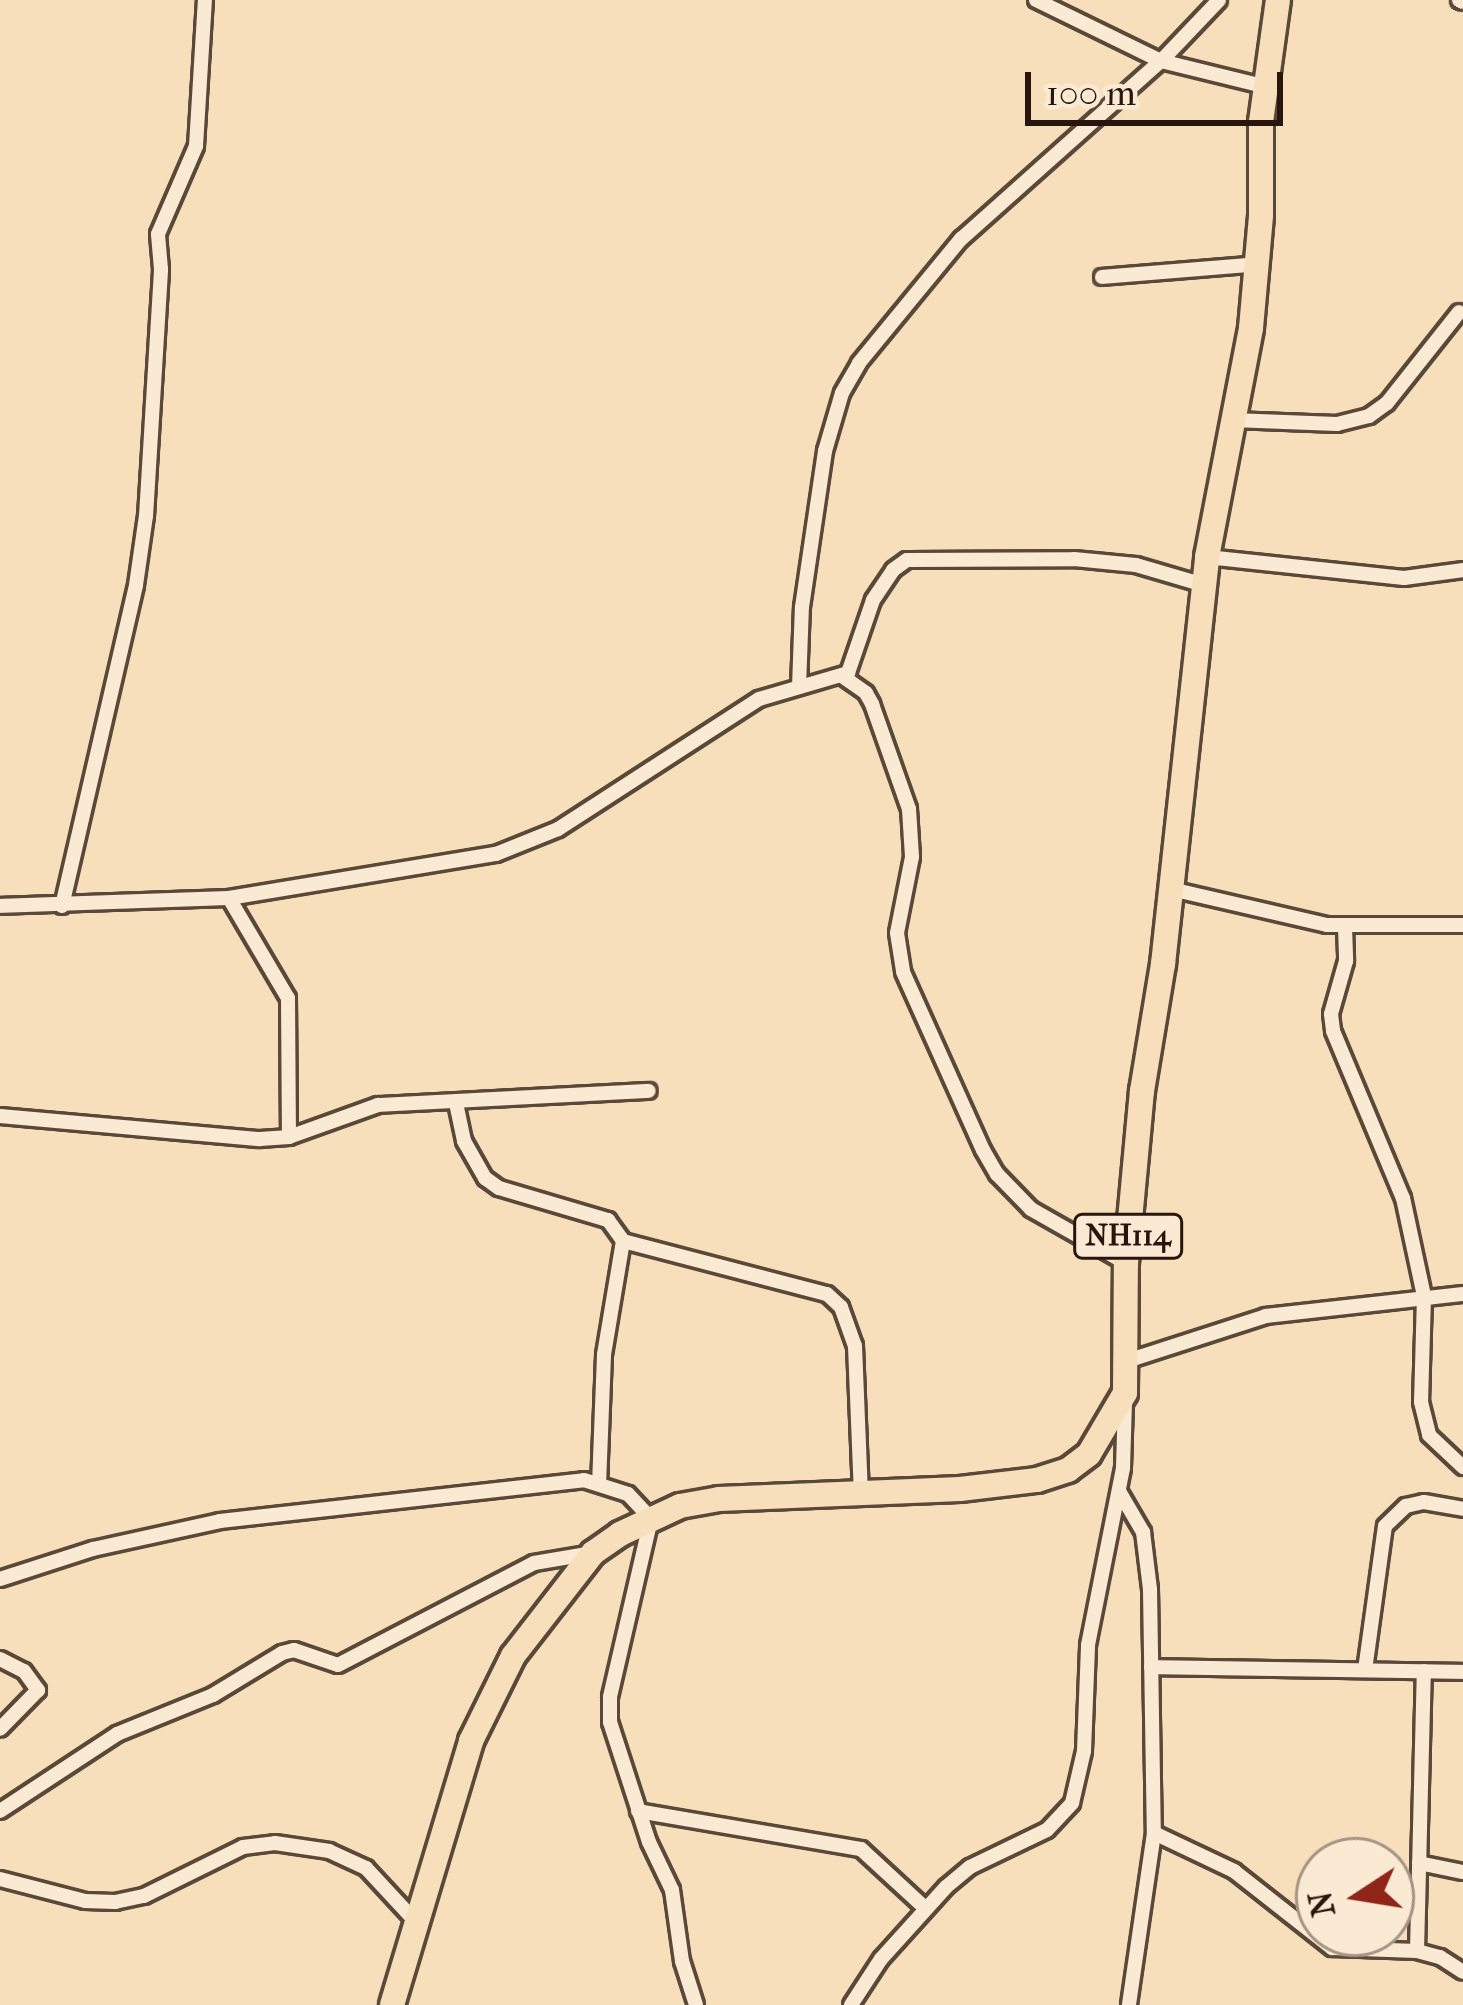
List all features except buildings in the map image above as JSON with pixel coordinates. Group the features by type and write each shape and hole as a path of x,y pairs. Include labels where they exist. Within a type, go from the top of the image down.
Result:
{"highway":[{"name":"NH114","path":"392,2005 459,1777 490,1700 536,1622 593,1553 651,1519 719,1498 996,1486 1067,1470 1106,1432 1125,1394 1130,1360 1126,1263 1142,1091 1171,890 1207,556 1258,264 1264,86 1277,0"}],"street":[{"path":"62,906 136,586 146,515 161,269 158,234 196,146 206,0"},
{"path":"799,687 805,584 825,451 842,393 859,363 961,239 1160,61 1219,0"},
{"path":"1042,1 1160,61 1264,86"},
{"path":"1102,277 1258,264"},
{"path":"1232,420 1337,424 1369,416 1387,403 1459,312"},
{"path":"1207,556 1404,578 1463,570"},
{"path":"0,906 229,898 496,854 558,829 745,706 848,673 873,600 893,570 907,560 1074,559 1136,565 1204,585"},
{"path":"842,676 872,704 910,808 912,857 897,933 903,972 983,1150 997,1174 1031,1209 1126,1263"},
{"path":"1171,890 1346,927 1463,926"},
{"path":"229,898 288,998 289,1137"},
{"path":"1346,927 1346,961 1331,1014 1333,1031 1394,1170 1424,1297 1425,1420 1438,1447 1463,1467"},
{"path":"0,1116 222,1138 289,1137 378,1105 649,1091"},
{"path":"455,1103 464,1141 484,1178 499,1188 608,1220 623,1241 827,1294 841,1307 855,1346 861,1493"},
{"path":"599,1484 604,1355 623,1241"},
{"path":"1130,1360 1266,1316 1463,1294"},
{"path":"851,2005 870,1973 970,1867 1047,1830 1072,1803 1084,1751 1088,1645 1127,1436 1125,1394"},
{"path":"0,1579 93,1549 220,1521 553,1483 599,1484 628,1494 651,1519 610,1697 616,1752 672,1890 684,1972 696,2005"},
{"path":"1118,1491 1146,1548 1151,1667 1154,1833 1129,2005"},
{"path":"1365,1670 1384,1526 1406,1506 1424,1502 1463,1509"},
{"path":"0,1811 117,1734 213,1696 282,1653 293,1650 338,1665 534,1563 593,1553"},
{"path":"0,1659 24,1671 38,1690 0,1730"},
{"path":"1151,1667 1463,1672"},
{"path":"1417,1951 1424,1671"},
{"path":"638,1811 861,1849 926,1909"},
{"path":"1154,1833 1234,1871 1332,1948 1417,1951 1440,1957 1463,1972"},
{"path":"0,1879 71,1899 115,1902 155,1891 243,1846 274,1843 328,1851 366,1868 417,1923"},
{"path":"1419,1863 1463,1872"}]}
